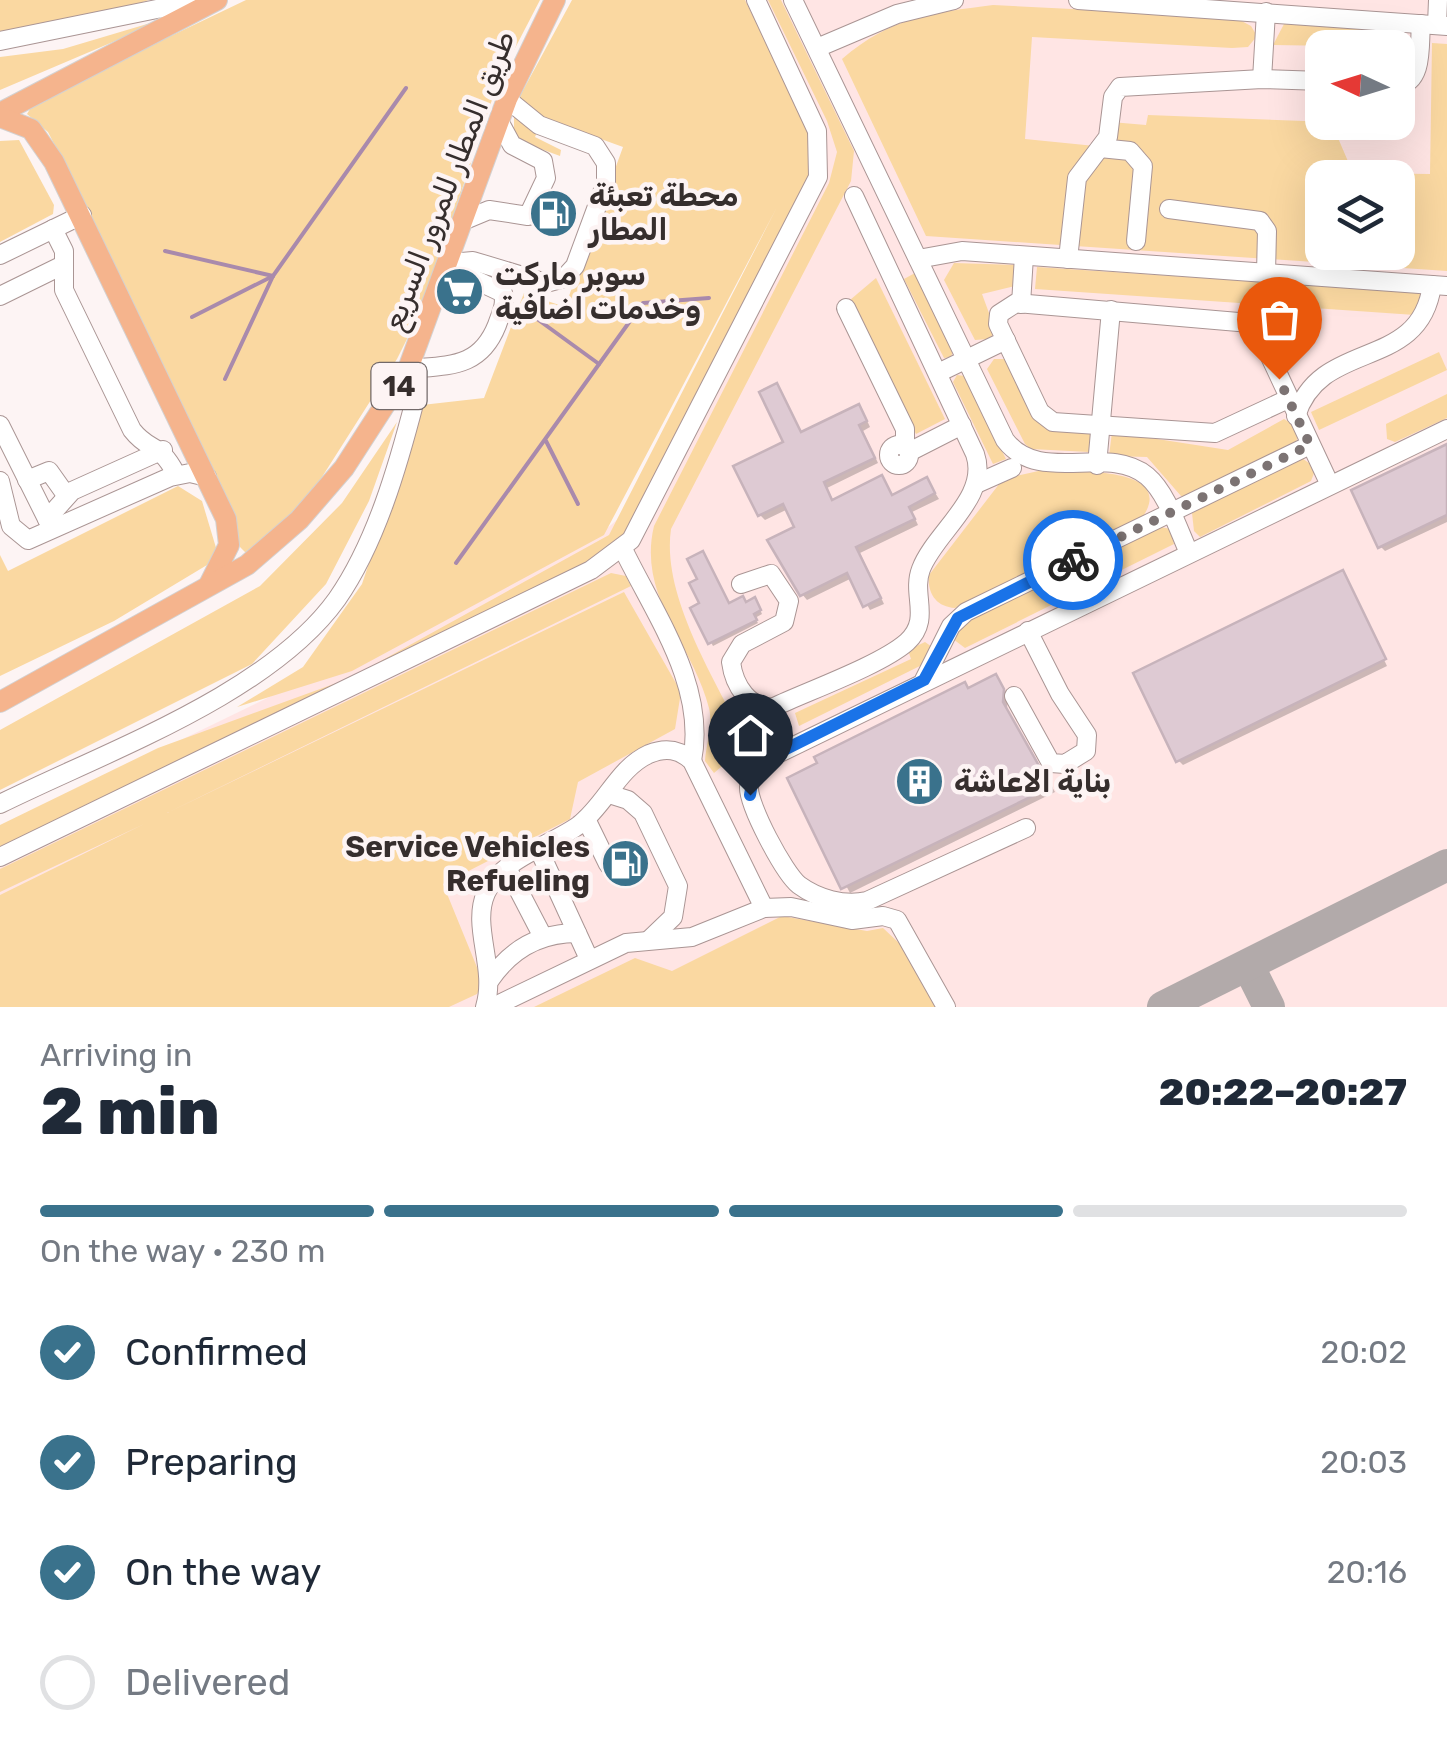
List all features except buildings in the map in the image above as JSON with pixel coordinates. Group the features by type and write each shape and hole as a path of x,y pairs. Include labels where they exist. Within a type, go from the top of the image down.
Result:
{"main road":[{"path":"0,115 217,0"},
{"name":"طريق المطار للمرور السريع","path":"89,651 196,596 268,550 315,503 372,431 408,370 498,121 555,0"},
{"path":"0,115 22,123 38,136 82,216 226,520 229,545 220,569 196,596"},
{"path":"0,686 89,651"},
{"path":"0,702 89,651"}],"lane":[{"path":"0,41 201,0"},
{"path":"0,857 591,570 622,549 645,520 818,177 817,132 756,0"},
{"path":"793,0 969,358 1000,432 1017,454 1034,461 1130,467 1148,476 1188,553"},
{"path":"817,48 897,14 954,0"},
{"path":"1078,0 1266,12 1332,8 1435,25"},
{"path":"1415,76 1435,25 1438,0"},
{"path":"1262,79 1266,12"},
{"path":"1068,259 1077,178 1110,131 1113,97 1126,85 1305,80"},
{"path":"449,265 473,261 546,283 564,278 575,266 606,182 606,163 595,146 539,125 507,99"},
{"path":"465,220 489,210 528,216 546,178 543,162 512,145 498,121"},
{"path":"1100,148 1130,151 1144,166 1136,241"},
{"path":"741,584 770,574 789,601 784,622 742,644 731,662 748,700 762,708 774,707 907,642 922,612 918,582 922,565 976,484 977,461 854,196"},
{"path":"1169,209 1260,221 1267,231 1266,273"},
{"path":"0,255 82,216"},
{"path":"53,229 64,251 64,290 132,430 144,442 163,450 176,474"},
{"path":"918,259 951,252 1439,285 1414,330 1324,376 1292,408 1215,433 1058,424 1044,416 1006,340 999,314 1006,306 1021,304 1250,323 1292,408 1330,486"},
{"path":"1021,304 1024,256"},
{"path":"0,296 63,265"},
{"path":"0,804 237,688 303,639 338,597 365,549 415,400 414,382 408,370 474,358 490,344 504,307 503,293 449,265"},
{"path":"846,308 905,429 906,450 962,426"},
{"path":"1097,465 1111,310"},
{"path":"938,374 1006,340"},
{"path":"0,425 50,525"},
{"path":"1026,828 858,903 833,901 809,891 787,871 750,795 754,772 764,760 1447,430"},
{"path":"924,680 951,626 966,612 1310,445"},
{"path":"50,525 66,495 163,450"},
{"path":"976,484 1012,468"},
{"path":"28,480 49,471 66,495"},
{"path":"0,481 14,532 28,540 50,525 176,474 207,477"},
{"path":"622,549 690,690 696,733 692,761 764,908"},
{"path":"1014,696 1050,763 1065,764 1086,751 1087,735 1028,631"},
{"path":"485,1007 490,980 482,905 494,880 586,820 630,766 655,752 671,750 692,761"},
{"path":"610,794 628,800 643,812 678,886 673,917 650,940"},
{"path":"586,820 608,864"},
{"path":"539,850 589,959"},
{"path":"508,868 543,937"},
{"path":"493,1007 626,943 692,938 764,908 790,906 852,920 898,920 908,931 946,1007"},
{"path":"490,980 512,954 543,937 577,933"}],"shaded area":[{"path":"0,0 149,0 79,22 0,34"},
{"path":"246,0 540,0 499,79 422,309 397,359 308,499 250,557 240,547 230,514 85,204 48,132 27,114 35,101"},
{"path":"572,0 745,0 808,129 814,171 630,530 608,553 350,678 609,535 777,207 604,535 352,671 237,707 303,667 362,584 422,405 484,398 524,293 565,307 623,147 543,118 535,137 561,150 560,156 514,139 514,107"},
{"path":"736,0 1447,0 1447,1007 0,1007 0,828 596,538 619,518 808,153"},
{"path":"768,0 781,0 854,151 851,181 671,529 670,556 683,611 747,745 714,773 705,761 709,708 653,575 654,526 829,183 837,152 827,121"},
{"path":"993,5 1234,17 1251,26 1257,36 1248,47 1232,48 1032,37 1025,139 1105,147 1111,122 1146,125 1148,115 1305,121 1305,140 1339,140 1347,160 1305,160 1305,261 926,236 842,59 878,34 931,15"},
{"path":"174,16 0,90 0,57 63,49"},
{"path":"1284,24 1397,30 1305,30 1305,46 1273,45"},
{"path":"1432,43 1447,44 1447,271 1415,269 1415,174 1430,174"},
{"path":"19,140 54,205 53,214 0,242 0,141"},
{"path":"954,263 1017,265 1015,286 982,294 996,332 988,339 975,340 944,280"},
{"path":"1037,267 1421,294 1415,315 1035,289"},
{"path":"915,273 953,351 951,357 944,358 904,279"},
{"path":"876,278 945,419 916,434 850,300"},
{"path":"1439,352 1447,370 1319,430 1311,412"},
{"path":"994,359 1005,359 1036,416 1092,435 1094,445 1089,452 1031,449 1025,444 987,369"},
{"path":"957,375 965,376 1006,459 993,464 953,382"},
{"path":"1447,394 1447,418 1395,442 1387,439 1386,424"},
{"path":"1284,419 1299,428 1296,444 1191,496 1181,496 1147,457 1109,456 1112,432 1228,450"},
{"path":"397,422 369,501 326,584 252,664 0,790 0,730 260,586 342,503"},
{"path":"1299,456 1316,468 1311,481 1200,537 1194,531 1192,513"},
{"path":"1043,470 1117,475 1146,488 1150,501 1142,518 955,608 938,602 931,593 929,575 1003,479"},
{"path":"178,486 202,501 217,551 212,562 114,621 0,676 0,555 8,571"},
{"path":"1157,526 1170,529 1174,544 965,648 953,639 954,627"},
{"path":"611,573 626,576 631,586 167,813 624,592 681,692 675,729 578,782 570,819 443,884 483,982 477,994 449,1007 0,1007 0,895 144,824 0,892 0,869"},
{"path":"925,642 935,649 932,660 799,726 795,713 911,659 908,650"},
{"path":"342,681 0,848 0,825 158,748"},
{"path":"782,916 867,931 883,928 899,943 937,1007 534,1007 635,958 672,971"}],"waterway":[{"path":"225,379 273,276 406,88"},
{"path":"165,251 273,276"},
{"path":"192,317 273,276"},
{"path":"456,563 643,303 709,298"},
{"path":"533,316 599,364"},
{"path":"546,441 578,504"}],"taxiway":[{"path":"1163,1007 1447,865"},
{"path":"1248,965 1269,1007"}],"way so far":[{"path":"1073,560 1310,445 1279,379"}],"place":[{"name":"محطة تعبئة المطار","path":"554,213"},
{"name":"سوبر ماركت وخدمات اضافية","path":"460,292"},
{"name":"بناية الاعاشة","path":"919,782"},
{"name":"Service Vehicles Refueling","path":"625,864"}],"route":[{"path":"750,795 750,779 764,760 924,680 951,626 966,612 1073,560"}]}
